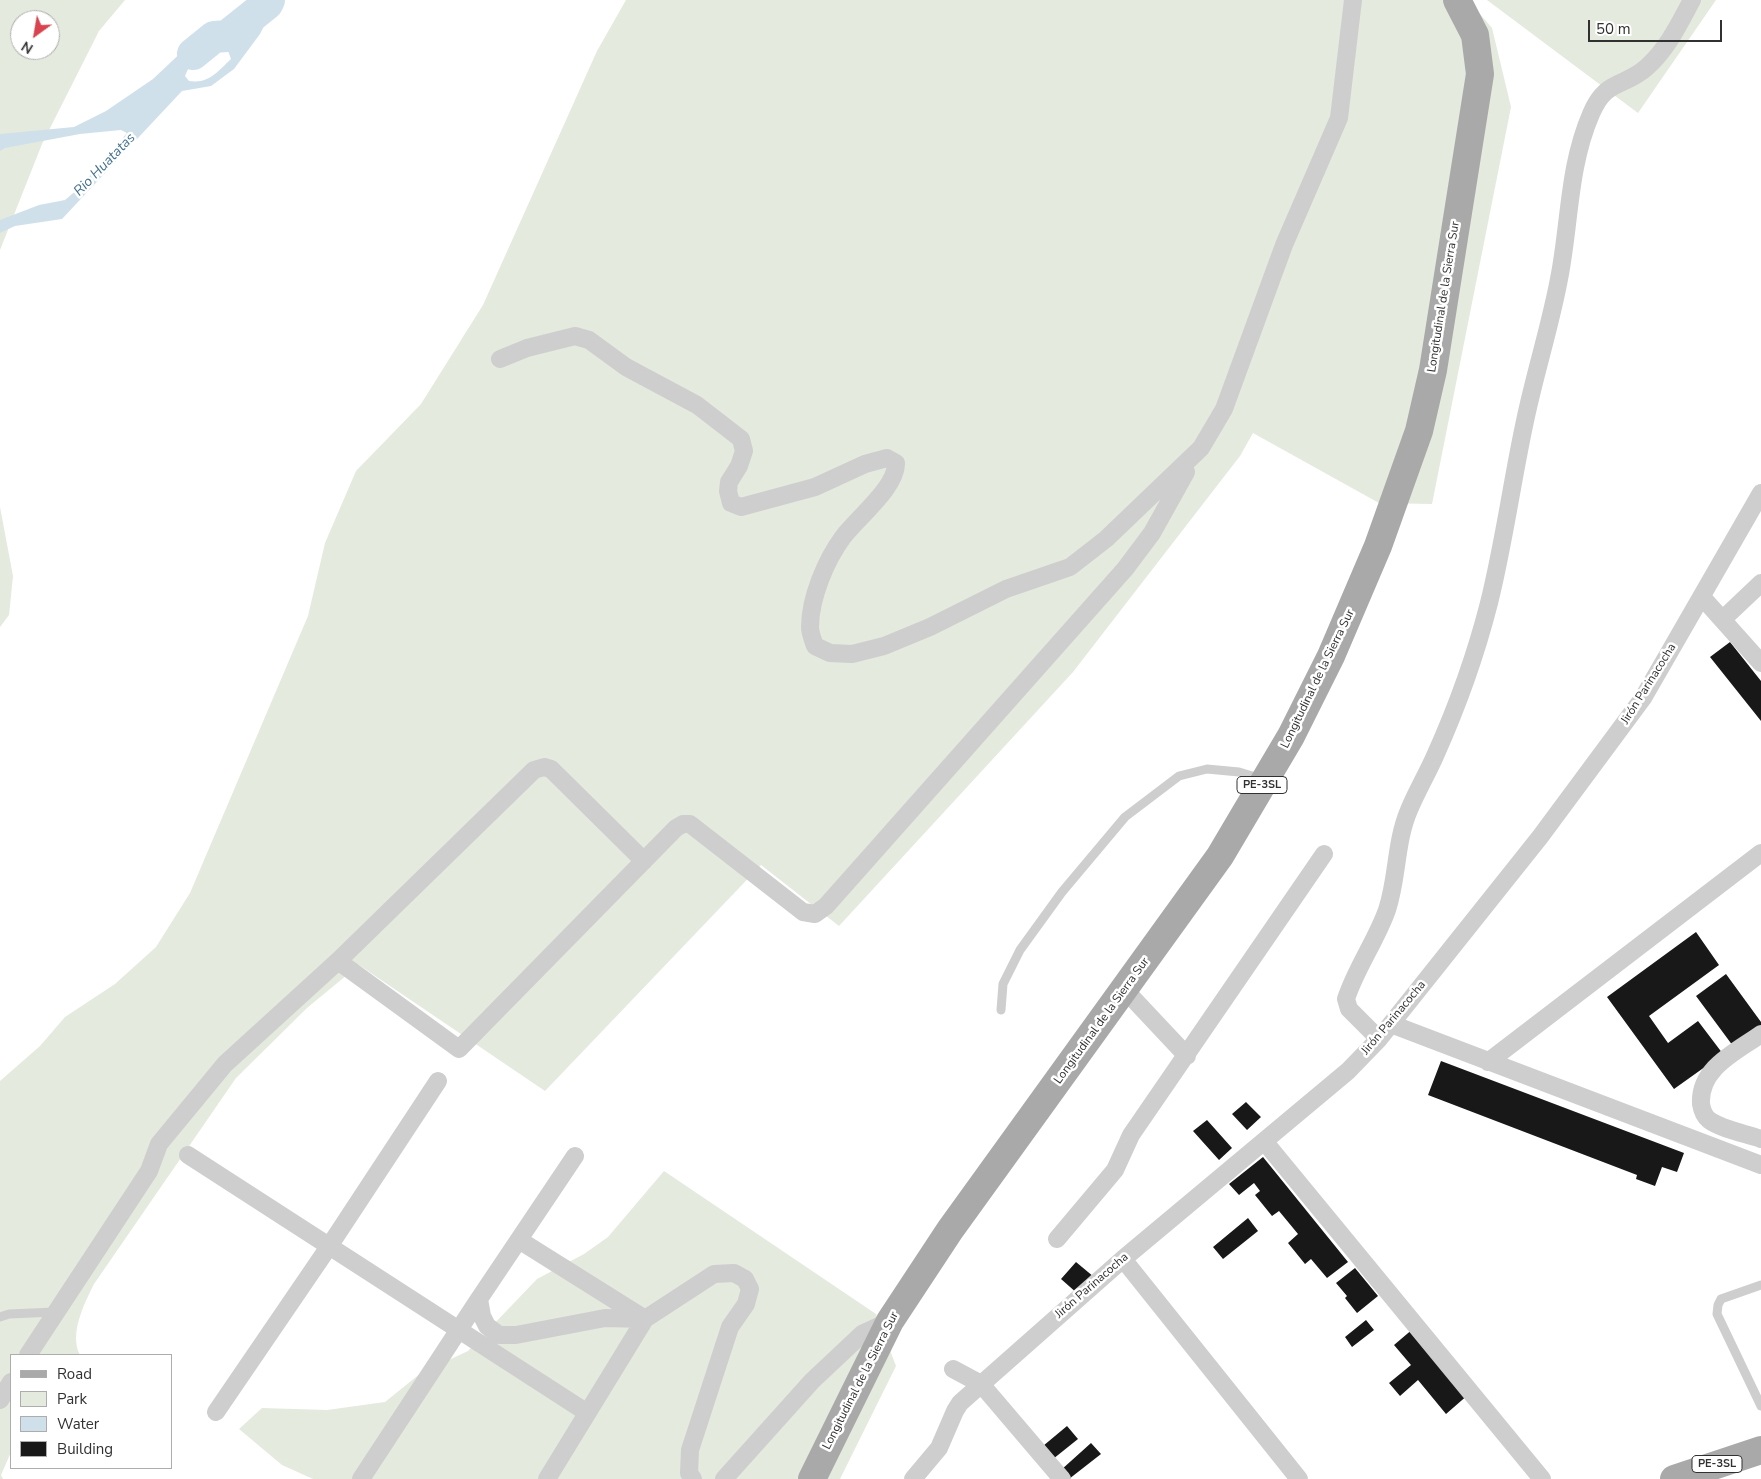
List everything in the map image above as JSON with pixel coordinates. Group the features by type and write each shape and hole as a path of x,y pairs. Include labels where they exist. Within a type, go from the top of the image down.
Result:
{"main road":[{"name":"Longitudinal de la Sierra Sur","path":"812,1479 890,1322 950,1230 1220,856 1291,736 1354,604 1378,546 1419,431 1432,370 1480,74 1475,35 1457,0"},
{"name":"PE-3SL","path":"1674,1479 1761,1450"}],"street":[{"path":"338,961 459,1049 676,828 683,824 690,824 803,912 815,914 826,906 1125,569 1152,533 1224,409 1284,245 1339,118 1353,0"},
{"path":"1380,1039 1349,1009 1346,999 1386,913 1393,888 1397,848 1409,810 1436,756 1480,637 1490,598 1525,419 1551,326 1568,235 1572,174 1580,146 1591,114 1600,97 1613,84 1640,73 1650,64 1668,45 1692,0"},
{"path":"500,359 527,348 575,336 588,340 626,367 696,405 741,439 744,451 739,466 729,482 728,491 731,503 741,506 815,487 872,462 887,458 896,463 896,470 885,489 842,538 826,569 812,605 810,629 815,646 830,654 852,654 884,646 930,627 1006,590 1070,568 1106,539 1198,452"},
{"name":"Jirón Parinacocha","path":"913,1479 939,1448 960,1403 1123,1259 1348,1071 1380,1039 1540,837 1643,698 1761,493"},
{"path":"1723,619 1761,583"},
{"path":"1702,597 1761,663"},
{"path":"29,1354 149,1171 159,1144 225,1064 338,961 534,770 544,767 551,769 644,861"},
{"path":"1488,1062 1761,853"},
{"path":"1057,1239 1115,1170 1131,1135 1324,854"},
{"path":"1125,990 1187,1056"},
{"path":"1391,1024 1761,1165"},
{"path":"1761,1034 1714,1067 1702,1086 1701,1101 1702,1112 1709,1120 1761,1139"},
{"path":"216,1412 330,1245 438,1081"},
{"path":"1264,1141 1542,1479"},
{"path":"188,1155 586,1412"},
{"path":"361,1479 479,1299 576,1156"},
{"path":"519,1240 645,1319"},
{"path":"1123,1259 1299,1479"},
{"path":"547,1479 586,1412 645,1319 714,1274 734,1273 745,1279 750,1289 746,1304 730,1327 690,1450 689,1473 692,1479"},
{"path":"479,1299 482,1316 487,1326 499,1335 516,1335 605,1318 645,1319"},
{"path":"724,1479 812,1381 862,1334 890,1322"},
{"path":"953,1369 982,1384 1062,1479"},
{"path":"0,1400 10,1384"}],"lane":[{"path":"1000,1010 1003,984 1020,950 1062,892 1125,817 1179,776 1206,769 1239,772 1265,780"},
{"path":"1761,1285 1722,1299 1718,1305 1717,1314 1761,1406"},
{"path":"0,1317 9,1314 55,1312"}],"green space":[{"path":"0,0 125,0 99,31 42,144 0,250"},
{"path":"626,0 1468,0 1492,28 1511,107 1432,504 1379,503 1253,433 1240,456 1073,672 839,926 761,865 545,1091 359,965 307,1008 236,1078 94,1284 79,1319 76,1338 80,1354 10,1354 10,1454 1,1475 3,1479 0,1479 0,1081 40,1046 65,1017 115,984 156,947 190,893 308,616 325,543 356,471 421,404 483,305 597,51"},
{"path":"1487,0 1716,0 1638,113"},
{"path":"0,507 13,576 9,615 0,627"},
{"path":"664,1171 876,1314 896,1366 840,1479 313,1479 282,1465 239,1429 262,1408 327,1410 385,1402 421,1373 468,1351 537,1279 584,1254 608,1237"}],"water":[{"path":"258,0 277,0 260,34 234,69 211,86 182,91 62,219 15,226 0,233 0,220 39,205 65,200 79,188 127,133 121,130 80,134 5,148 0,151 0,134 74,127 106,111 153,79 206,29 217,24 233,35 240,33","holes":["208,46 227,48 231,59 212,76 202,81 189,81 185,76 195,59"]}],"building":[{"path":"1730,642 1761,681 1761,721 1710,657"},
{"path":"1696,932 1719,965 1649,1016 1668,1043 1698,1021 1723,1054 1674,1089 1607,997"},
{"path":"1726,974 1761,1022 1761,1026 1733,1046 1696,996"},
{"path":"1441,1061 1684,1153 1677,1172 1662,1167 1655,1186 1636,1179 1637,1175 1428,1095"},
{"path":"1246,1102 1261,1117 1247,1130 1232,1114"},
{"path":"1207,1120 1232,1148 1219,1160 1193,1131"},
{"path":"1263,1157 1348,1262 1327,1278 1311,1259 1305,1264 1288,1243 1298,1234 1279,1211 1272,1216 1255,1195 1260,1191 1254,1183 1239,1195 1229,1184"},
{"path":"1248,1218 1258,1231 1223,1259 1213,1247"},
{"path":"1076,1262 1094,1277 1078,1294 1061,1279"},
{"path":"1355,1268 1378,1296 1357,1313 1345,1298 1347,1296 1336,1283"},
{"path":"1366,1320 1374,1330 1352,1347 1345,1337"},
{"path":"1414,1328 1469,1394 1446,1414 1418,1380 1400,1396 1389,1383 1411,1365 1394,1345"},
{"path":"1067,1426 1078,1439 1053,1459 1043,1446"},
{"path":"1091,1443 1101,1454 1069,1479 1061,1470"}],"waterway":[{"name":"Rio Huatatas","path":"193,54 214,37 227,36 267,4 269,0"}]}
